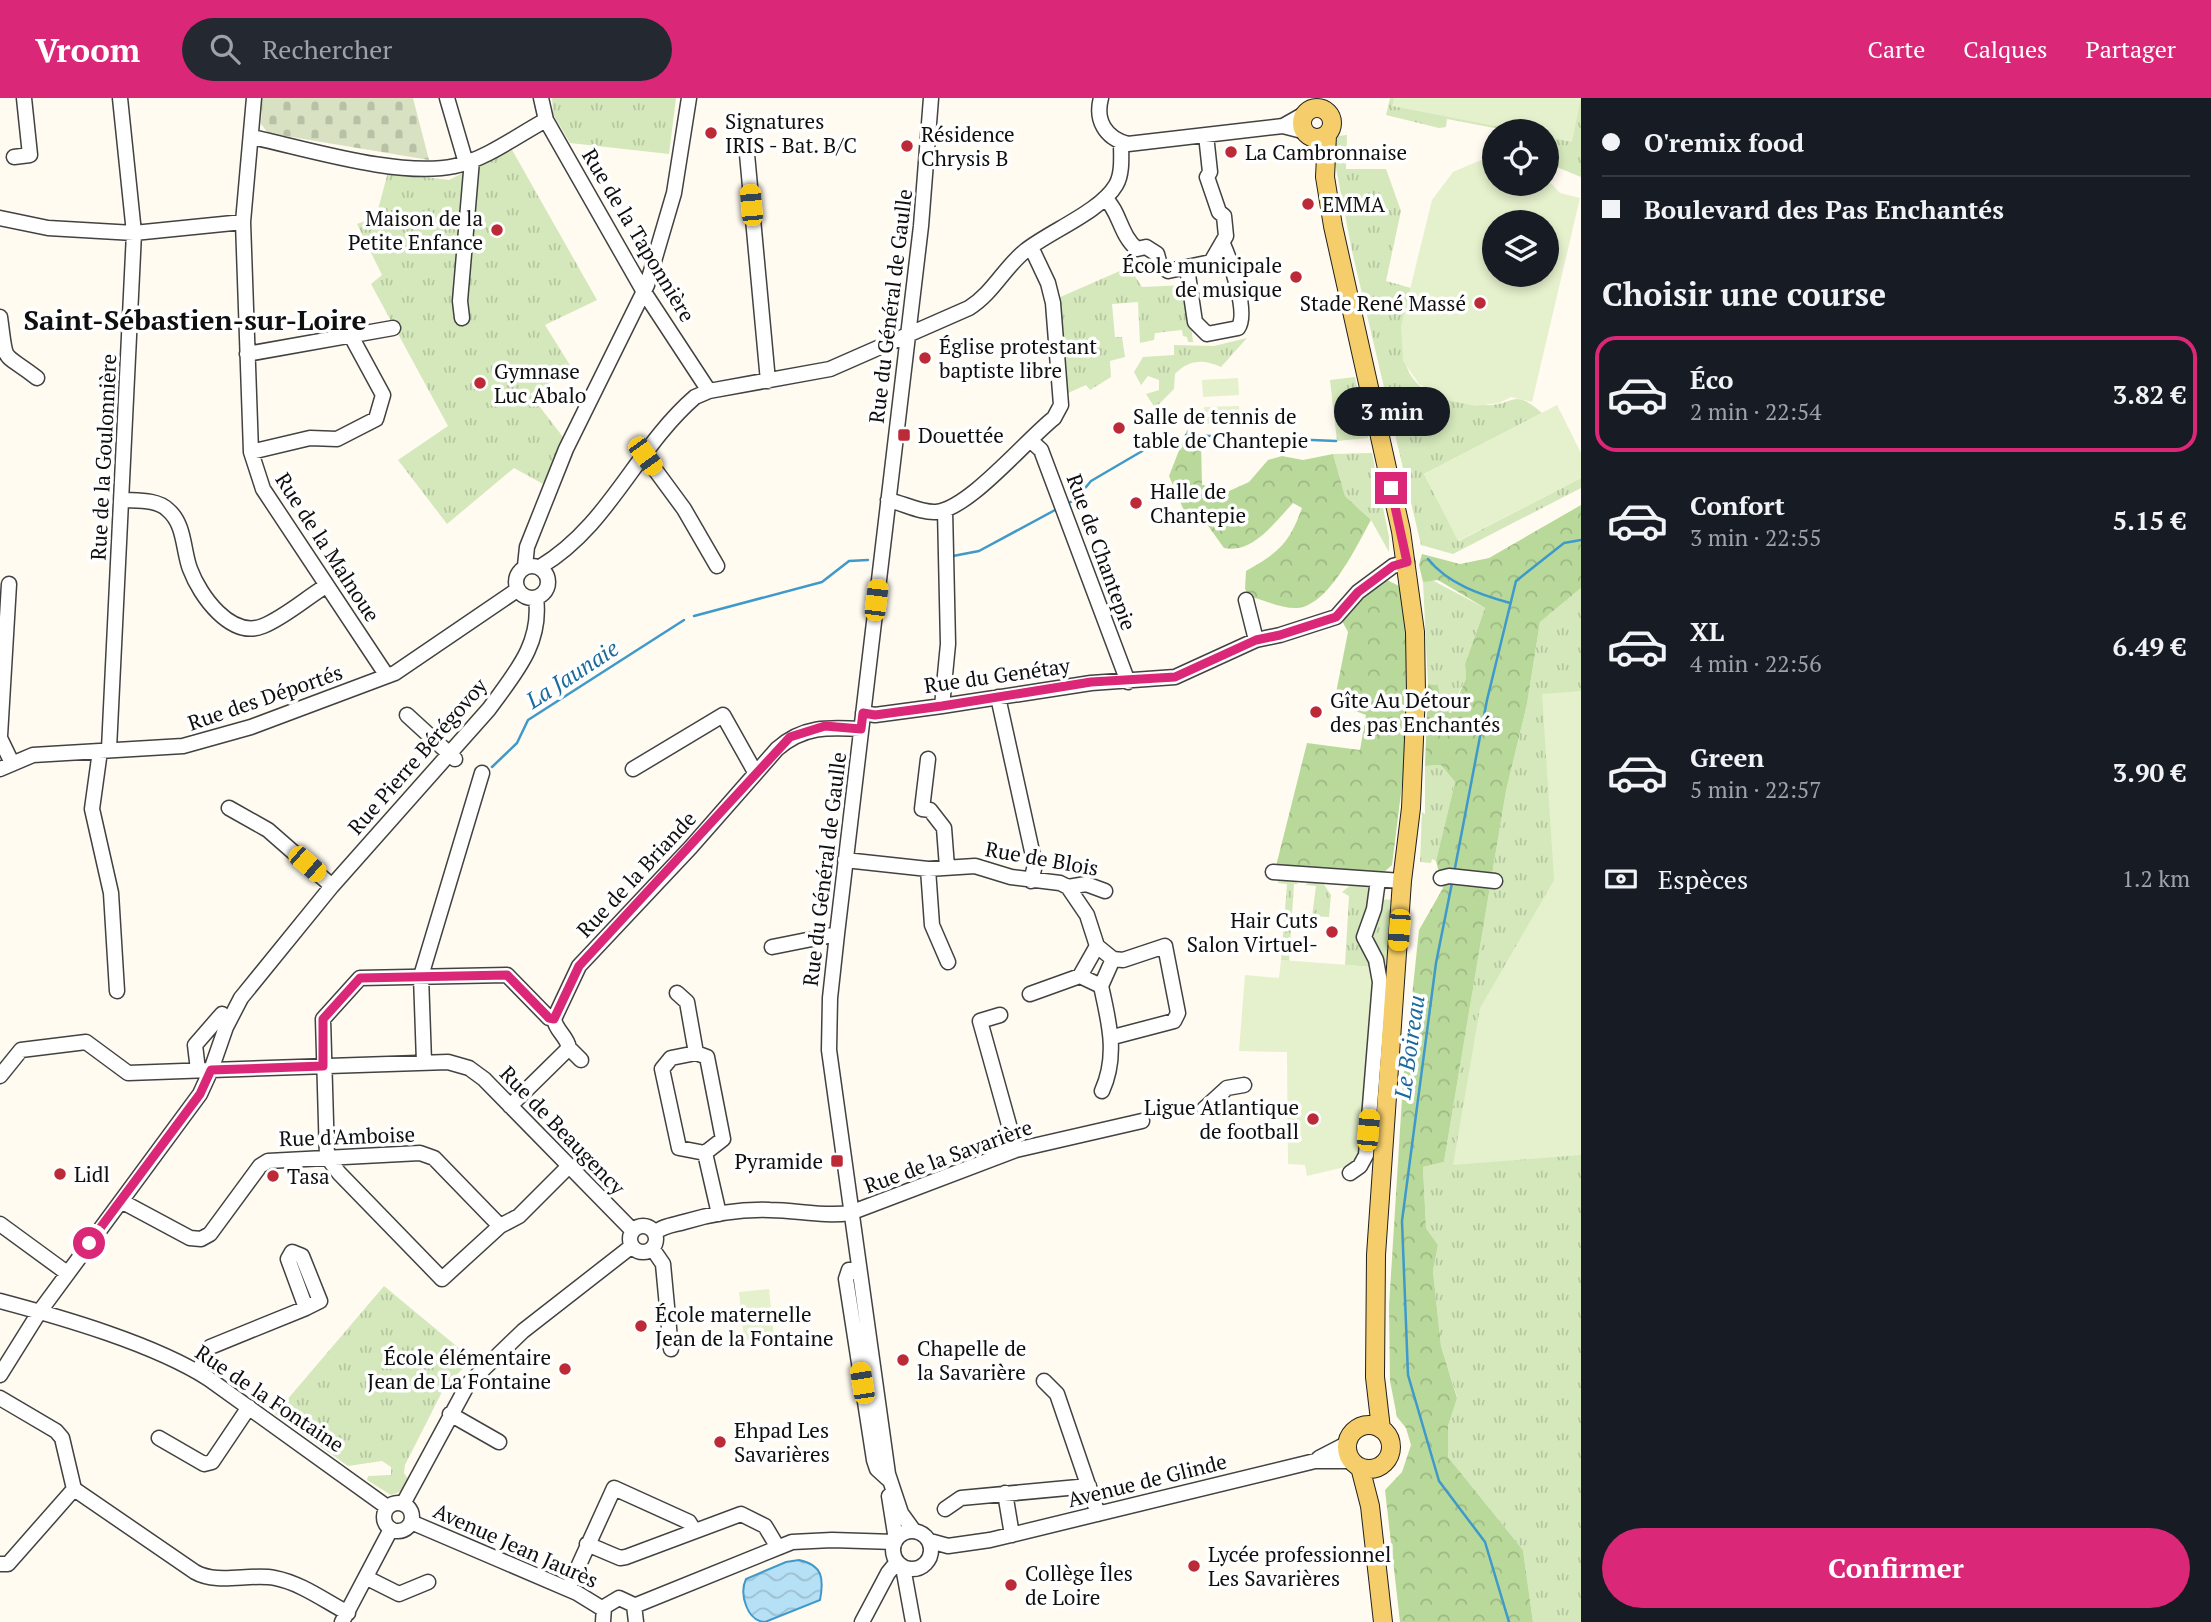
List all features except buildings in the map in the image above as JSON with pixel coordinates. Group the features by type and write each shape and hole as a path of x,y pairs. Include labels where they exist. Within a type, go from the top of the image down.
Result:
{"main road":[{"path":"1315,135 1332,124 1325,105 1309,107 1303,121 1315,135 1325,177 1341,265 1407,562 1415,632 1416,693 1411,808 1402,881 1376,1255 1372,1428"},
{"path":"1363,1465 1386,1461 1390,1450 1388,1437 1372,1428 1353,1433 1348,1443 1363,1465 1383,1622"}],"street":[{"path":"14,157 30,155 24,98"},
{"name":"Rue de la Goulonnière","path":"117,991 111,893 92,809 105,750 122,500 134,233 120,98"},
{"name":"Rue de la Malnoue","path":"254,98 243,222 251,452 263,489 387,676"},
{"path":"447,98 469,161 460,301 463,318"},
{"name":"Rue de la Taponnière","path":"541,98 546,120 644,292 709,391"},
{"path":"544,573 547,588 536,598 527,597 517,590 516,576 525,566 527,547 566,449 644,292 666,231 689,98"},
{"name":"Rue du Général de Gaulle","path":"924,1564 913,1590 913,1622 897,1554 829,1050 830,998 929,148 931,98"},
{"path":"1101,98 1100,119 1110,137 1121,142 1283,126 1315,135"},
{"path":"1283,126 1309,107"},
{"path":"252,137 396,167 433,169 469,161 546,120"},
{"path":"1105,198 1114,206 1129,242 1137,248 1146,247 1157,254 1160,265 1168,271 1211,262 1226,236 1224,216 1219,212 1207,177 1210,172 1206,135"},
{"path":"544,573 584,534 685,406 709,391 830,369 984,299 1031,247 1105,198 1116,185 1120,173 1121,142"},
{"path":"747,155 768,381"},
{"path":"0,218 48,228 134,233 243,222"},
{"path":"1187,268 1195,322 1207,334 1238,328 1242,319 1234,269 1223,244"},
{"path":"888,500 933,512 944,510 969,496 1054,418 1060,405 1053,303 1048,283 1031,247"},
{"path":"0,317 1,350 8,362 37,378"},
{"path":"247,354 393,328"},
{"path":"251,452 310,438 337,439 376,419 383,395 351,336"},
{"name":"Rue de Chantepie","path":"1030,440 1041,450 1128,682"},
{"path":"645,456 684,509 717,566"},
{"path":"122,500 155,503 169,510 178,524 190,570 205,597 230,622 247,629 263,626 326,586"},
{"path":"942,706 948,644 944,510"},
{"name":"Rue du Genétay","path":"863,713 875,715 942,706 1091,682 1128,682 1175,677 1256,640 1336,617 1358,592 1393,566 1407,562"},
{"path":"525,566 544,573"},
{"path":"6,766 0,737 9,584"},
{"name":"Rue des Déportés","path":"6,766 33,755 183,746 206,742 407,667 458,628 517,590"},
{"name":"Rue Pierre Bérégovoy","path":"204,1070 241,998 332,886 452,757 489,709 526,655 539,619 536,598"},
{"path":"1245,600 1256,640"},
{"path":"998,697 1035,866 1031,881"},
{"path":"407,715 452,757"},
{"path":"633,769 723,715 758,769"},
{"name":"Rue de la Briande","path":"554,1019 579,966 790,737 825,726 861,729"},
{"path":"753,751 758,769"},
{"path":"928,760 922,809 930,810 944,828 947,867"},
{"path":"424,1062 421,976 482,773"},
{"path":"229,808 268,830 332,886"},
{"name":"Rue de Blois","path":"845,859 928,869 975,866 1031,881 1060,883 1068,887 1086,884 1105,891"},
{"path":"928,869 932,925 948,962"},
{"path":"1273,872 1402,881"},
{"path":"1445,877 1489,879"},
{"path":"1350,1173 1360,1166 1366,1155 1380,972 1366,943 1365,930 1374,909 1378,880"},
{"path":"1068,887 1087,915 1097,946 1113,959 1123,960 1165,946 1178,1013 1174,1021 1113,1037"},
{"path":"772,947 837,934"},
{"path":"1030,994 1080,976 1097,946"},
{"path":"1102,1091 1107,1079 1113,1037 1101,986 1113,959"},
{"path":"569,1166 519,1216 500,1226 442,1279 339,1173 327,1157 323,1019 360,978 507,975 549,1018 554,1019 556,1029 581,1060"},
{"path":"1080,976 1101,986"},
{"path":"677,993 687,1002 696,1053"},
{"path":"0,1375 67,1273 200,1094 204,1070 195,1045 222,1014"},
{"path":"1000,1015 980,1021 1016,1150"},
{"name":"Rue de Beaugency","path":"0,1076 21,1050 86,1042 128,1073 447,1062 469,1068 510,1106 569,1166 632,1238"},
{"path":"510,1106 569,1048"},
{"path":"696,1053 707,1057 723,1139 705,1153 679,1149 662,1069 671,1058 696,1053"},
{"path":"1204,1109 1227,1088 1244,1085"},
{"name":"Rue de la Savarière","path":"653,1241 659,1228 719,1214 770,1210 835,1215 850,1213 1016,1150 1142,1121"},
{"path":"705,1153 719,1214"},
{"name":"Rue d'Amboise","path":"121,1201 190,1238 201,1239 210,1234 260,1166 276,1160 428,1154 500,1226"},
{"path":"0,1224 67,1273"},
{"path":"403,1504 468,1384 503,1348 644,1226 663,1264 671,1349"},
{"path":"632,1238 640,1251 653,1241"},
{"name":"Rue de la Fontaine","path":"0,1301 40,1311 178,1361 249,1407 387,1507"},
{"path":"198,1372 210,1347 306,1308"},
{"path":"1044,1381 1057,1394 1098,1514"},
{"path":"0,1398 62,1438 74,1489 205,1577 271,1577 286,1581 345,1617 391,1529"},
{"path":"159,1438 197,1464 212,1462 249,1407"},
{"path":"450,1413 499,1442"},
{"name":"Avenue de Glinde","path":"930,1541 948,1546 1012,1535 1315,1461 1348,1443"},
{"name":"Avenue de Glinde","path":"1315,1461 1363,1465"},
{"name":"Rue du Général de Gaulle","path":"888,1476 903,1516 914,1531"},
{"path":"945,1509 961,1498 1088,1486"},
{"path":"568,1588 614,1488 689,1522 694,1530"},
{"path":"0,1564 8,1564 74,1489"},
{"path":"1005,1493 1012,1535"},
{"path":"396,1503 403,1504 410,1509 411,1522 404,1530 391,1529 384,1520 387,1507 396,1503"},
{"path":"587,1544 626,1558 741,1514 765,1526 778,1546"},
{"name":"Avenue Jean Jaurès","path":"411,1522 568,1588 603,1616"},
{"path":"635,1606 778,1546 806,1540 861,1543 897,1554 924,1564 932,1551 930,1541 924,1535 914,1531 904,1532 897,1554 862,1622"},
{"name":"Avenue de Glinde","path":"924,1564 990,1540"},
{"path":"367,1578 399,1594 428,1582"},
{"path":"603,1616 617,1598 627,1600 635,1606 636,1622"}],"green space":[{"path":"262,98 413,98 429,160 268,133 261,124"},
{"path":"552,98 676,98 669,154 570,143 553,114"},
{"path":"1390,98 1581,98 1581,177 1559,168 1559,119 1482,119 1482,126 1447,119 1446,127 1439,128 1386,115"},
{"path":"1394,98 1581,98 1572,142 1559,139 1559,119 1482,119 1482,124 1392,106"},
{"path":"1347,135 1346,169 1386,169 1401,211 1386,281 1411,288 1403,336 1404,356 1409,372 1419,385 1434,395 1456,402 1494,405 1518,399 1542,413 1424,474 1459,541 1581,478 1581,488 1453,554 1421,545 1352,251 1334,158 1337,136"},
{"path":"511,148 597,300 545,325 573,370 530,394 563,437 543,484 514,468 447,524 398,460 448,426 371,284 382,275 357,224 376,217 388,172 449,180"},
{"name":"Stade René Massé","path":"1481,160 1482,196 1559,196 1559,192 1580,198 1532,402 1511,397 1499,403 1475,406 1442,399 1419,384 1403,361 1401,326 1432,200 1453,172"},
{"path":"1129,267 1142,287 1186,285 1193,342 1188,342 1182,330 1155,333 1154,340 1140,343 1138,302 1112,304 1115,337 1122,337 1125,357 1110,361 1111,377 1090,390 1086,385 1068,393 1058,298"},
{"path":"1247,338 1221,367 1197,362 1180,369 1175,374 1174,389 1155,408 1146,394 1159,390 1159,380 1148,376 1141,385 1134,372 1143,357 1174,355 1174,345 1214,346"},
{"path":"1355,377 1368,438 1337,441 1330,380"},
{"path":"1238,378 1239,395 1203,397 1202,380"},
{"path":"1557,405 1581,453 1581,478 1458,541 1424,474"},
{"path":"1239,406 1240,423 1204,424 1204,407"},
{"path":"1187,430 1201,443 1202,485 1229,491 1249,482 1268,460 1282,456 1303,460 1333,454 1345,496 1371,520 1341,573 1320,597 1309,605 1291,608 1249,596 1245,589 1246,571 1282,546 1302,508 1293,503 1254,542 1235,549 1224,548 1206,523 1185,513 1169,476"},
{"path":"1372,453 1389,537 1389,552 1371,520 1345,496 1333,454"},
{"path":"1581,505 1581,588 1540,622 1527,704 1506,791 1444,1162 1423,1167 1426,1228 1438,1245 1433,1271 1441,1346 1457,1398 1448,1426 1448,1457 1523,1550 1533,1622 1400,1622 1385,1490 1402,1472 1411,1445 1406,1428 1397,1417 1390,1381 1389,1306 1403,1082 1419,930 1443,888 1436,861 1455,782 1441,765 1425,766 1428,684 1438,685 1443,710 1451,713 1466,678 1465,664 1485,608 1438,580 1423,582 1419,565 1422,554 1460,564 1489,558"},
{"path":"1385,579 1403,588 1407,614 1405,761 1392,865 1379,877 1276,866 1307,743 1360,750 1366,715 1334,703 1348,632 1342,621 1343,613"},
{"path":"1430,579 1485,608 1465,664 1466,678 1448,714 1443,710 1438,685 1428,684 1423,582"},
{"path":"1581,588 1581,1622 1533,1622 1523,1550 1448,1457 1448,1426 1457,1397 1441,1346 1433,1271 1438,1245 1426,1228 1423,1167 1444,1162 1506,791 1527,704 1540,622"},
{"path":"1581,691 1581,1155 1453,1165 1480,1008 1554,880 1542,694"},
{"path":"1441,765 1455,782 1436,861 1432,859 1431,863 1420,862 1422,812 1425,814 1425,766"},
{"path":"1278,880 1296,881 1298,884 1294,884 1289,961 1281,960 1287,884 1278,883"},
{"path":"1307,882 1323,883 1331,895 1329,917 1312,916 1316,886 1306,885"},
{"path":"1352,884 1370,885 1368,908 1361,920 1359,935 1372,967 1345,965 1349,896 1342,892"},
{"path":"1379,899 1393,900 1388,963 1383,963 1374,946 1371,932"},
{"path":"1281,960 1375,967 1361,1153 1353,1165 1307,1176 1305,1165 1288,1164 1287,1052 1239,1051 1245,975 1279,978"},
{"path":"384,1286 472,1359 444,1388 405,1465 404,1473 408,1479 402,1491 391,1495 367,1480 368,1476 391,1475 391,1467 382,1461 348,1466 275,1414"},
{"path":"769,1289 774,1337 744,1340 739,1292"}],"water":[{"path":"799,1560 813,1565 820,1574 820,1600 765,1622 753,1617 744,1599 746,1579 786,1562"}],"waterway":[{"name":"La Jaunaie","path":"1186,435 1336,441"},
{"name":"La Jaunaie","path":"1067,504 1076,499 1091,481 1161,440"},
{"name":"La Jaunaie","path":"953,556 979,551 1057,509"},
{"name":"Le Boireau","path":"1454,873 1487,700 1516,581 1564,543 1581,540"},
{"name":"La Jaunaie","path":"1428,559 1455,582 1510,603"},
{"name":"La Jaunaie","path":"694,616 822,582 849,561 868,560"},
{"name":"La Jaunaie","path":"492,767 517,743 528,720 684,620"},
{"name":"Le Boireau","path":"1452,883 1436,963 1402,1221 1408,1375 1439,1481 1485,1542 1509,1622"}],"place":[{"name":"Signatures IRIS - Bat. B/C","path":"711,133"},
{"name":"Résidence Chrysis B","path":"907,146"},
{"name":"La Cambronnaise","path":"1231,152"},
{"name":"EMMA","path":"1308,204"},
{"name":"Maison de la Petite Enfance","path":"497,230"},
{"name":"École municipale de musique","path":"1296,277"},
{"name":"Stade René Massé","path":"1480,303"},
{"name":"Église protestant baptiste libre","path":"925,358"},
{"name":"Gymnase Luc Abalo","path":"480,383"},
{"name":"Salle de tennis de table de Chantepie","path":"1119,428"},
{"name":"Douettée","path":"904,435"},
{"name":"Halle de Chantepie","path":"1136,503"},
{"name":"Gîte Au Détour des pas Enchantés","path":"1316,712"},
{"name":"Hair Cuts Salon Virtuel-","path":"1332,932"},
{"name":"Ligue Atlantique de football","path":"1313,1119"},
{"name":"Pyramide","path":"837,1161"},
{"name":"Lidl","path":"60,1174"},
{"name":"Tasa","path":"273,1176"},
{"name":"École maternelle Jean de la Fontaine","path":"641,1326"},
{"name":"Chapelle de la Savarière","path":"903,1360"},
{"name":"École élémentaire Jean de La Fontaine","path":"565,1369"},
{"name":"Ehpad Les Savarières","path":"720,1442"},
{"name":"Lycée professionnel Les Savarières","path":"1194,1566"},
{"name":"Collège Îles de Loire","path":"1011,1585"}],"district":[{"name":"Saint-Sébastien-sur-Loire","path":"195,319"}],"route":[{"path":"89,1243 200,1094 211,1070 323,1066 323,1019 360,978 507,975 549,1018 554,1019 579,966 790,737 825,726 861,729 863,713 875,715 942,706 1091,682 1128,682 1175,677 1256,640 1336,617 1358,592 1393,566 1407,562 1391,488"}]}
